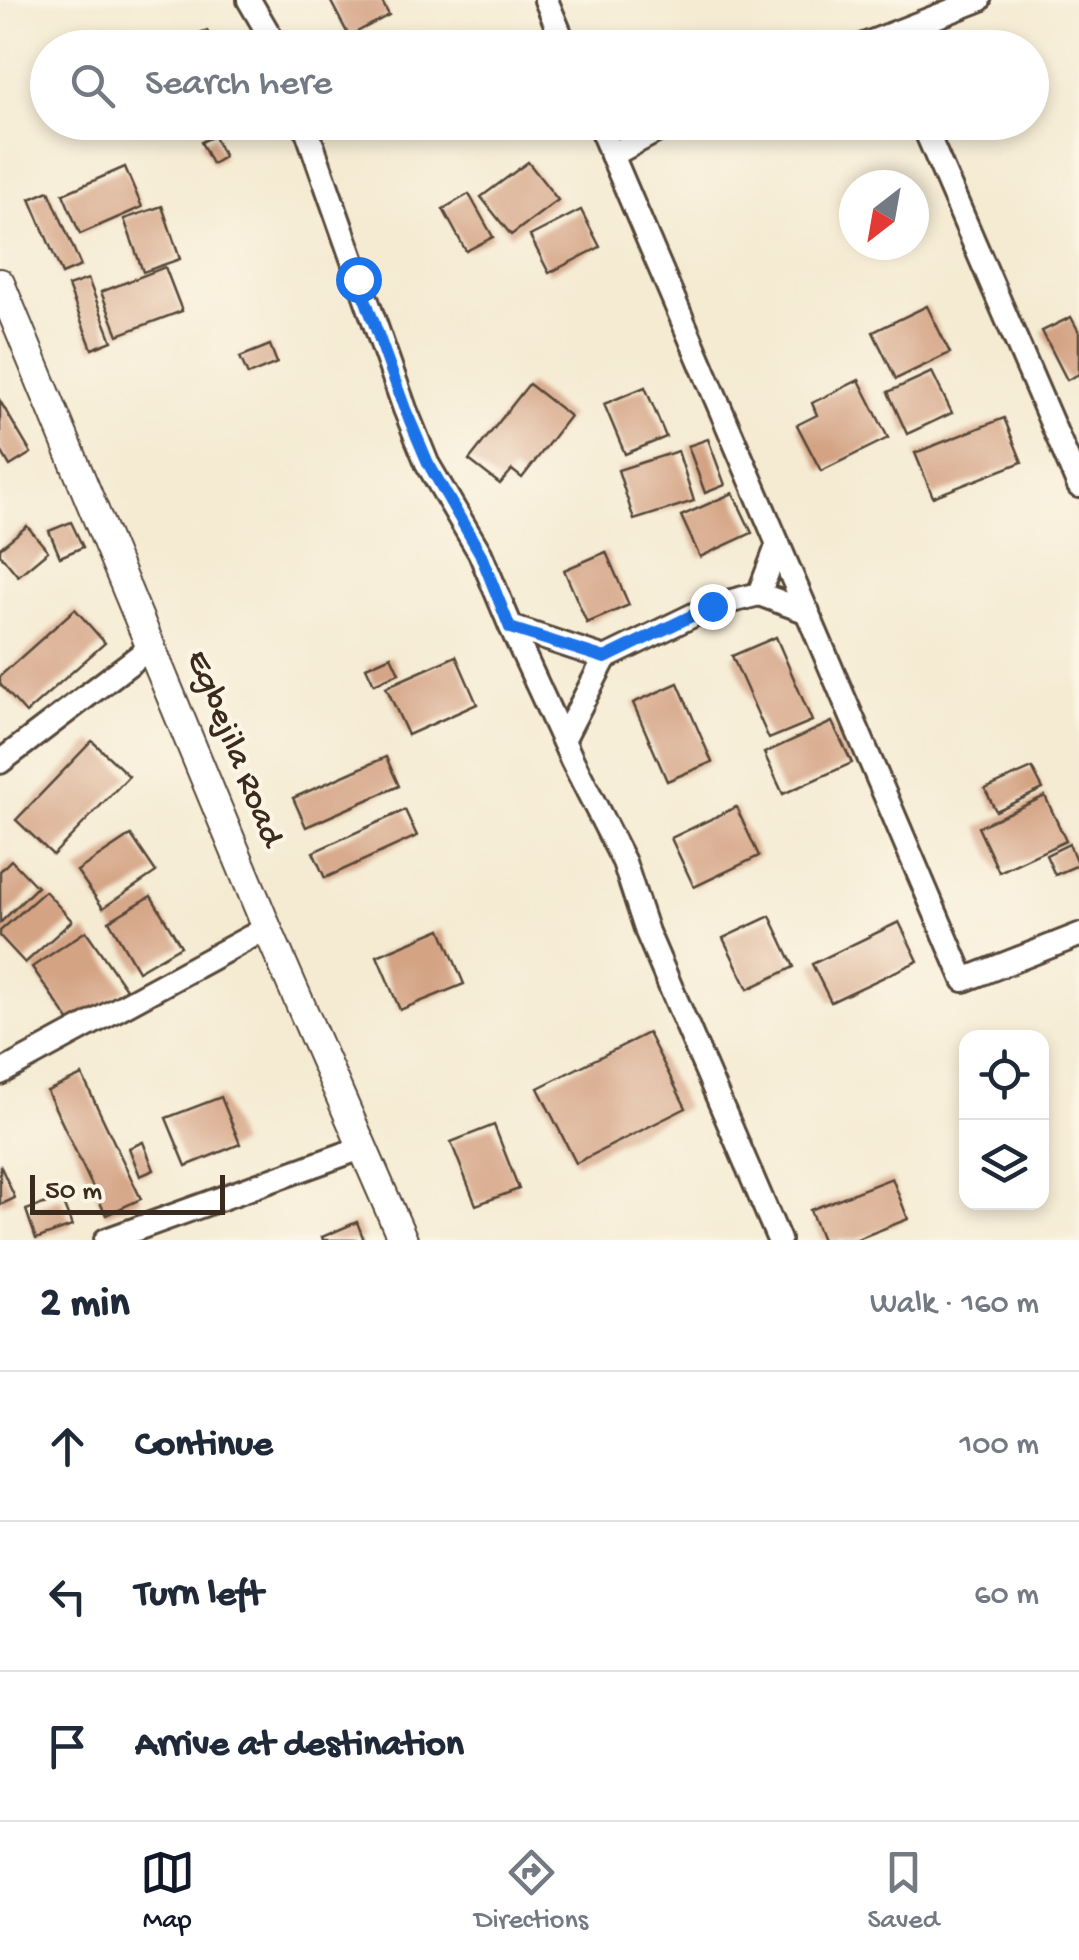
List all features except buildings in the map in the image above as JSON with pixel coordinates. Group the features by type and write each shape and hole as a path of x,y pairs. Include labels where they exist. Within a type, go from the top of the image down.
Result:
{"street":[{"path":"249,0 266,30"},
{"path":"546,0 558,30"},
{"path":"913,30 979,0"},
{"path":"310,140 405,409 428,463 480,553 510,628 624,862 647,932 779,1240"},
{"path":"605,140 964,980 1079,935"},
{"path":"612,156 641,140"},
{"path":"930,140 1079,486"},
{"name":"Egbejila Road","path":"0,284 267,928 403,1240"},
{"path":"759,594 778,544"},
{"path":"564,738 605,658 712,606 759,594 808,612"},
{"path":"510,628 605,658"},
{"path":"0,762 150,647"},
{"path":"0,1073 267,928"},
{"path":"106,1240 364,1147"}],"route":[{"path":"358,279 428,463 480,553 510,628 605,658 712,606"}]}
